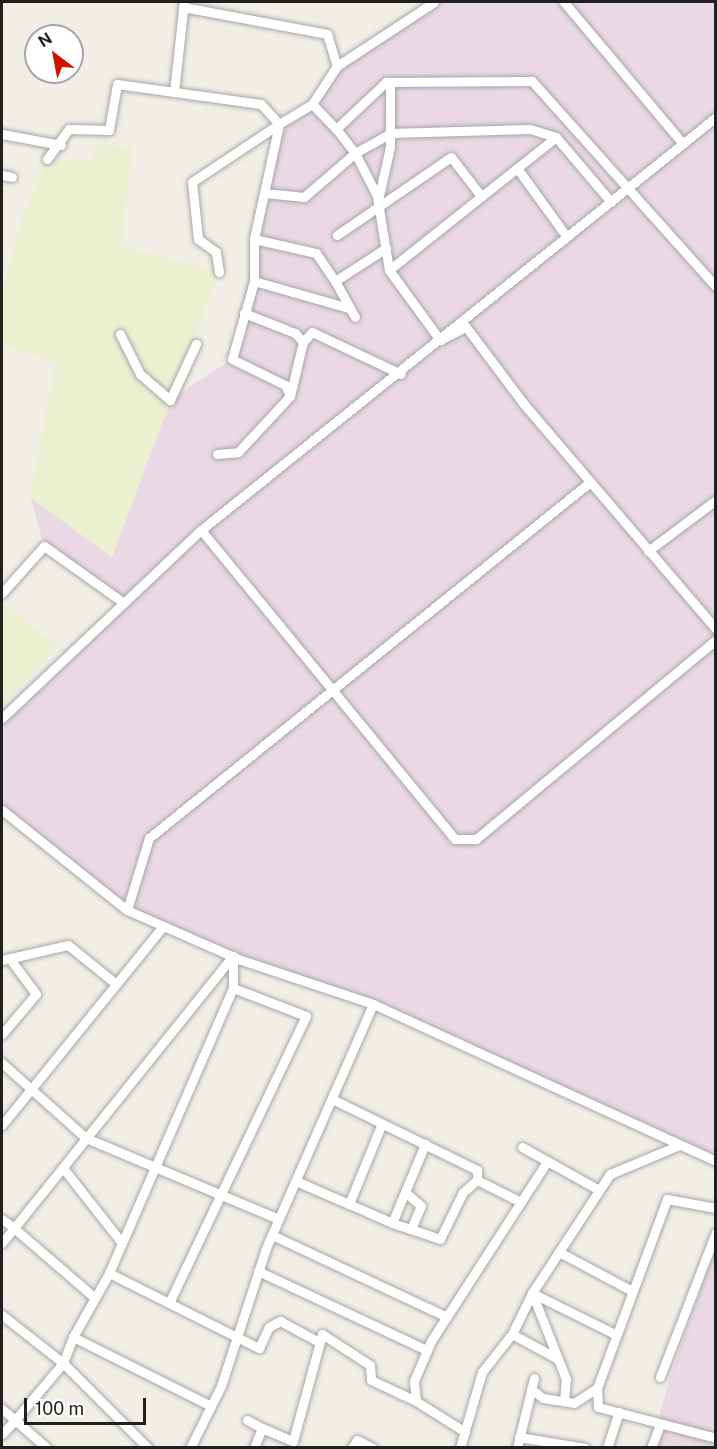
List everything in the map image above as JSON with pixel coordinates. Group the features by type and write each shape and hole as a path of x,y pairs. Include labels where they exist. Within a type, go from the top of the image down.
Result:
{"street":[{"path":"219,272 216,252 198,239 192,182 312,104 337,66 434,2"},
{"path":"564,2 683,144"},
{"path":"174,92 184,4 327,34 337,66"},
{"path":"336,129 390,82 532,81 716,287"},
{"path":"378,205 391,133 390,82"},
{"path":"47,159 61,145 69,129 109,130 117,84 261,104 279,124"},
{"path":"312,104 356,153 378,205 389,270 440,339"},
{"path":"2,718 201,530 401,374 440,339 716,117"},
{"path":"279,124 254,239 254,281 232,359 285,385 290,396"},
{"path":"264,193 304,197 356,153 391,133 529,129 556,137 611,202"},
{"path":"2,134 61,145"},
{"path":"389,270 556,137"},
{"path":"337,235 451,157 481,195"},
{"path":"517,168 567,237"},
{"path":"254,239 316,253 352,312 254,281"},
{"path":"335,281 386,248"},
{"path":"244,313 295,333 303,342"},
{"path":"440,339 466,327 590,482 716,629"},
{"path":"217,454 238,452 290,396 303,342 312,332 401,374"},
{"path":"120,334 140,374 170,400 196,344"},
{"path":"127,910 149,838 590,482"},
{"path":"648,551 716,500"},
{"path":"201,530 455,839 476,839 716,640"},
{"path":"2,594 45,546 123,603"},
{"path":"2,810 127,910 233,956 374,1004 677,1146 716,1161"},
{"path":"2,1125 163,926"},
{"path":"2,1034 36,994 6,959 68,945 116,984"},
{"path":"2,1434 63,1363 73,1337 109,1273 233,988 233,956"},
{"path":"2,1243 233,956"},
{"path":"169,1303 306,1016 233,988"},
{"path":"190,1448 211,1406 272,1235 374,1004"},
{"path":"2,1063 32,1087 86,1138 279,1219"},
{"path":"296,1181 392,1223 440,1239 463,1191 477,1179 477,1170 332,1099"},
{"path":"349,1204 382,1123"},
{"path":"392,1223 425,1144"},
{"path":"460,1448 482,1372 512,1334 532,1293 610,1174 677,1146"},
{"path":"522,1147 599,1190"},
{"path":"416,1401 414,1381 427,1350 547,1162"},
{"path":"63,1168 122,1244"},
{"path":"477,1179 522,1202"},
{"path":"405,1192 421,1206 411,1229"},
{"path":"716,1208 667,1199 615,1334 597,1388 598,1407 716,1438"},
{"path":"2,1219 95,1298"},
{"path":"660,1377 711,1256 716,1232"},
{"path":"272,1235 447,1317"},
{"path":"559,1252 632,1291"},
{"path":"258,1271 427,1350"},
{"path":"109,1273 259,1348 269,1327 280,1320 319,1342"},
{"path":"532,1293 615,1334"},
{"path":"532,1293 566,1379 564,1401"},
{"path":"2,1315 63,1363 148,1448"},
{"path":"247,1420 293,1441 319,1342 322,1334 328,1334 370,1365 371,1380 416,1401 465,1432"},
{"path":"512,1334 558,1359"},
{"path":"73,1337 211,1406"},
{"path":"517,1448 534,1378"},
{"path":"531,1389 574,1403 597,1388"},
{"path":"2,1409 46,1448"},
{"path":"607,1448 619,1412"},
{"path":"651,1448 660,1424"},
{"path":"254,1448 262,1428"},
{"path":"519,1437 585,1448"},
{"path":"352,1448 357,1440 373,1448"}],"shaded area":[{"path":"434,2 715,2 715,1156 115,901 2,810 2,718 123,603 44,546 30,497 112,557 170,400 232,359 279,124 312,104 337,66"},
{"path":"715,1248 715,1447 651,1448 670,1377"}],"green space":[{"path":"97,145 132,147 121,246 219,272 112,557 30,497 56,362 2,345 2,292 19,227 47,159 91,161"},
{"path":"2,603 58,646 2,707"}]}
